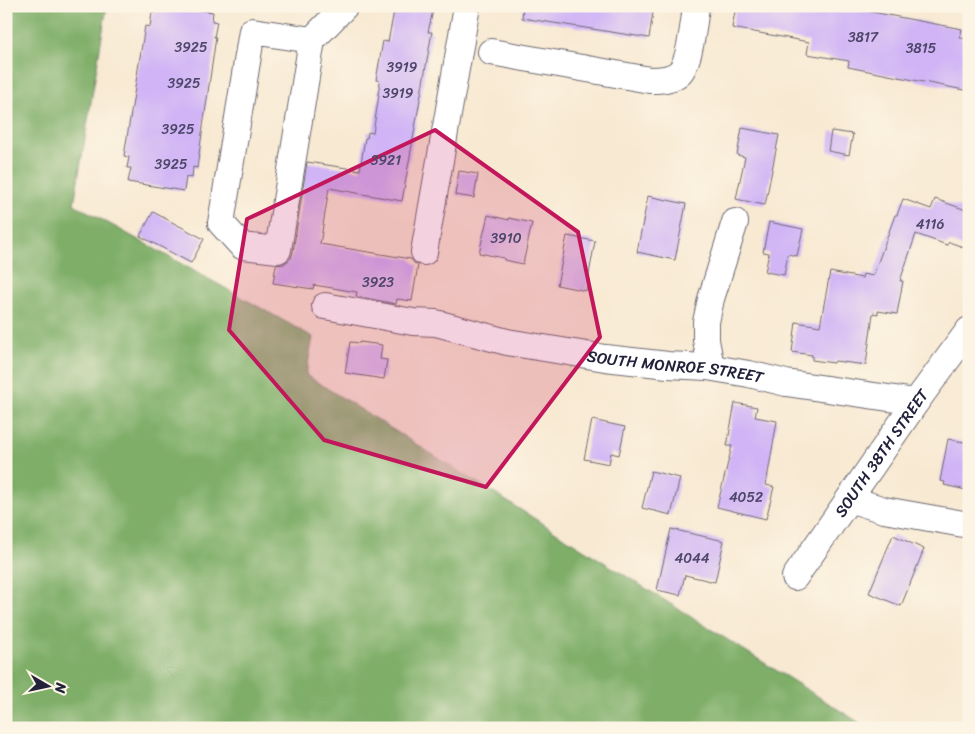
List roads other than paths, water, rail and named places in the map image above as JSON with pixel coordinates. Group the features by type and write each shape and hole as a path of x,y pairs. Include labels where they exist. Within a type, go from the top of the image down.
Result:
{"street":[{"path":"312,40 252,31 221,223 242,246 278,250 312,40 346,6"},
{"path":"424,252 467,6"},
{"path":"491,52 650,80 667,80 680,72 687,58 696,6"},
{"path":"711,368 706,340 706,322 711,299 735,222"},
{"name":"SOUTH MONROE STREET","path":"325,306 413,322 436,323 507,342 605,358 711,368 749,374 786,383 916,402"},
{"name":"SOUTH 38TH STREET","path":"795,577 916,402 969,330"},
{"path":"849,499 884,510 969,526"}]}
